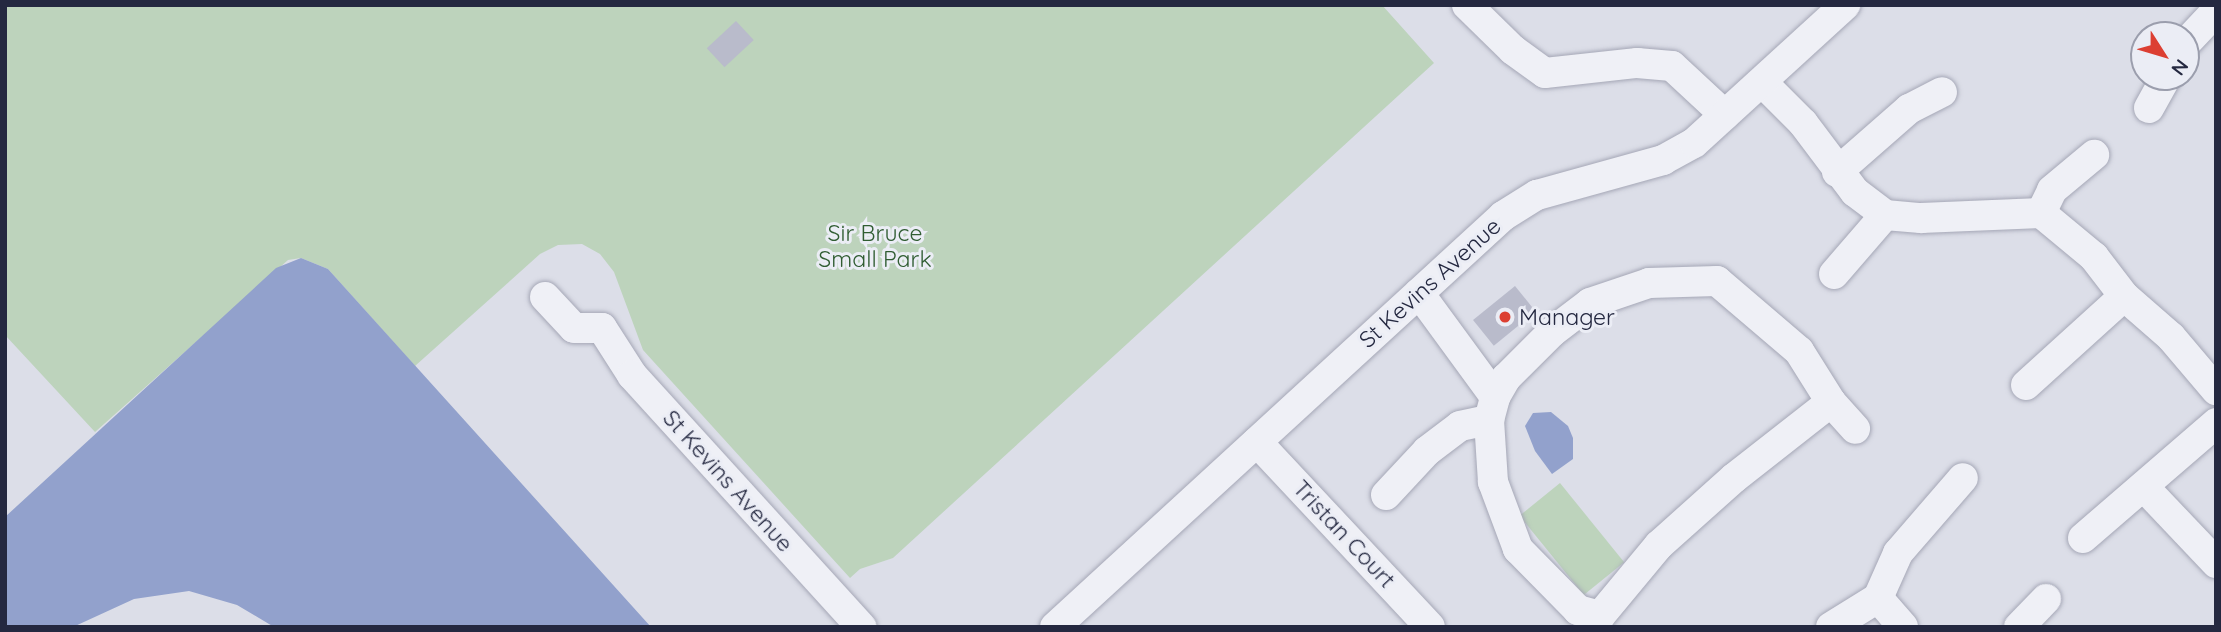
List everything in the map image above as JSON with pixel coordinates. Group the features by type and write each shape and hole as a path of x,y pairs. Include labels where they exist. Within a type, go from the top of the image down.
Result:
{"street":[{"path":"1467,5 1513,50 1545,73 1637,63 1672,66 1725,115"},
{"name":"St Kevins Avenue","path":"1055,627 1520,203 1663,160 1695,143 1845,5"},
{"path":"2200,29 2216,12"},
{"path":"1755,88 1796,143 1837,172 1885,215 1921,218 2041,213 2081,244 2124,296 2171,337 2216,390"},
{"path":"2149,108 2158,91"},
{"path":"1837,172 1909,109 1942,92"},
{"path":"2041,213 2052,190 2094,155"},
{"path":"1833,274 1885,215"},
{"path":"1386,495 1427,451 1497,398 1552,332 1590,303 1649,283 1717,281 1799,351 1831,402 1855,429"},
{"path":"1419,293 1497,398 1493,482 1518,549 1578,610 1600,616 1659,545 1734,478 1831,402"},
{"path":"2026,385 2124,296"},
{"name":"St Kevins Avenue","path":"545,297 574,328 602,328 632,375 861,627"},
{"path":"2083,538 2216,423"},
{"name":"Tristan Court","path":"1257,442 1419,623"},
{"path":"1832,627 1878,598 1898,553 1963,478"},
{"path":"2144,487 2216,563"},
{"path":"1878,598 1903,627"},
{"path":"2020,627 2046,599"}],"green space":[{"name":"Sir Bruce Small Park","path":"5,5 1382,5 1434,63 893,558 860,569 850,578 643,350 614,272 600,254 582,244 558,245 540,254 415,366 328,269 301,258 288,260 95,432 5,335"},
{"path":"1560,483 1624,562 1584,595 1520,516"}],"water":[{"path":"301,258 328,269 651,627 274,627 237,605 189,591 134,599 73,627 5,627 5,517 276,268"},
{"path":"1551,412 1568,426 1573,438 1573,459 1552,474 1535,451 1525,426 1533,413"}],"building":[{"path":"736,21 754,40 724,67 707,48"},
{"name":"Manager","path":"1515,286 1536,312 1494,346 1473,320"}],"place":[{"name":"Manager","path":"1505,317"}]}
